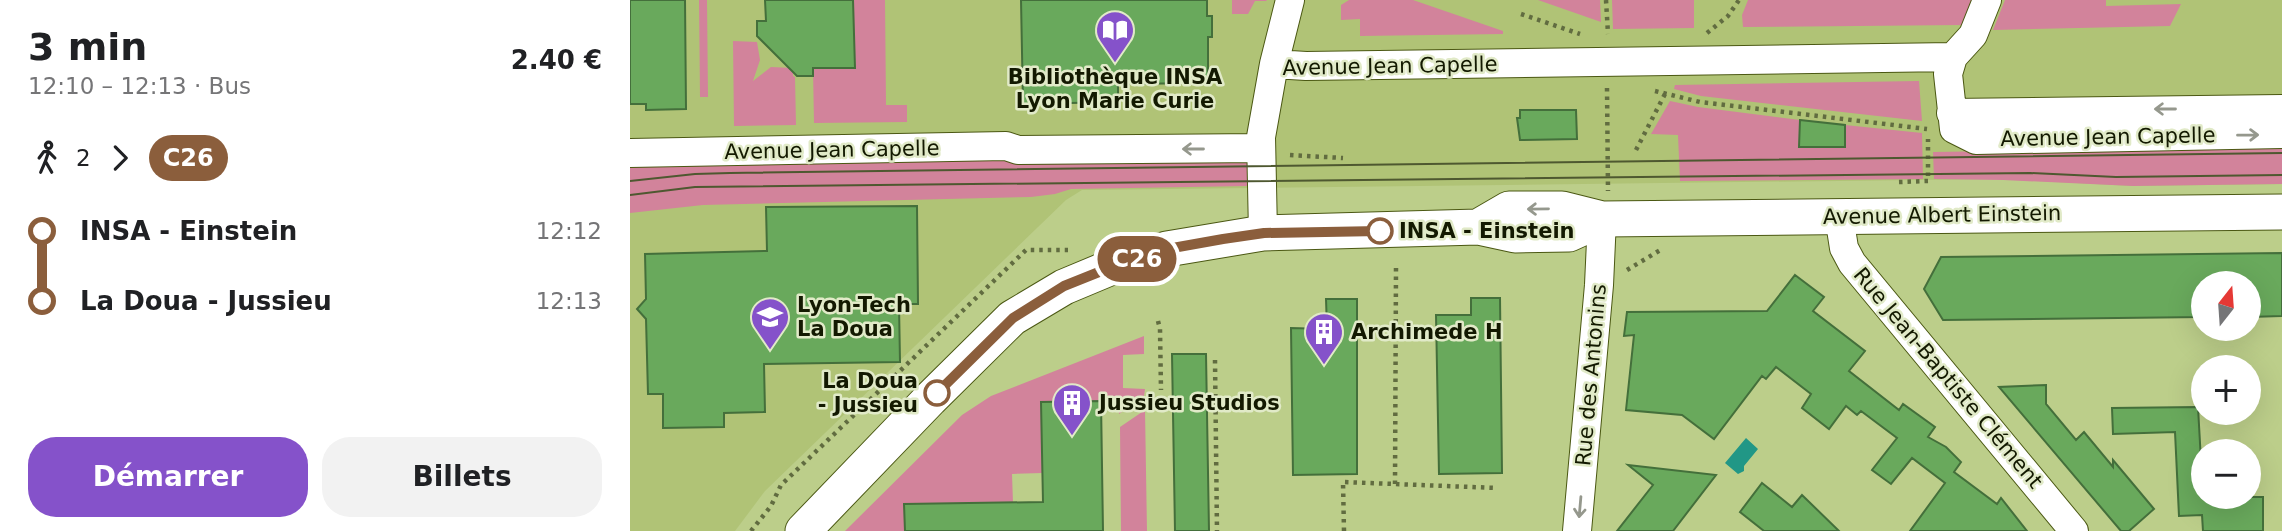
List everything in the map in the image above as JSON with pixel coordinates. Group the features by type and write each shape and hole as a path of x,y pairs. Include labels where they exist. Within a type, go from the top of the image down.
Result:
{"street":[{"path":"1274,64 1290,0"},
{"path":"1935,119 1953,57 1973,35 1987,0"},
{"name":"Avenue Jean Capelle","path":"630,153 1006,146 1018,150 1261,148 1264,113 1274,64 1306,66 1953,57"},
{"name":"Avenue Jean Capelle","path":"1935,119 2282,109"},
{"name":"Avenue Jean Capelle","path":"1935,119 1976,140 2282,134"},
{"path":"1261,148 1264,233"},
{"name":"Avenue Albert Einstein","path":"803,531 1013,318 1064,286 1167,249 1264,233 1307,234 1478,227 1516,235 1569,234 1602,219 2282,212"},
{"name":"Rue Jean-Baptiste Clément","path":"1839,216 1840,232 1852,263 2074,531"},
{"name":"Rue des Antonins","path":"1577,531 1599,285 1602,219"}],"path":[{"path":"1606,0 1608,38"},
{"path":"1704,36 1727,16 1739,0"},
{"path":"1521,14 1581,34"},
{"path":"1602,219 1609,198 1607,81"},
{"path":"1636,150 1669,86"},
{"path":"1654,91 1700,102 1935,119 1931,182 1920,182"},
{"path":"1290,155 1342,158"},
{"path":"1395,484 1396,268"},
{"path":"1158,321 1161,390"},
{"path":"1215,360 1217,531"},
{"path":"1343,531 1343,482 1497,488"}],"shaded area":[{"name":"Lyon-Tech La Doua","path":"630,0 2282,0 2282,184 2133,186 1998,179 1082,190 1066,200 765,491 735,531 630,531"},
{"path":"699,0 707,0 708,97 700,97"},
{"path":"853,0 885,0 886,105 907,105 907,122 814,123 813,68 855,68"},
{"path":"1232,0 1267,1 1255,1 1248,14 1232,14"},
{"path":"1349,0 1413,0 1503,31 1503,34 1360,36 1360,19 1341,20 1341,5"},
{"path":"1538,0 1600,0 1601,22"},
{"path":"1612,0 1694,0 1694,28 1613,29"},
{"path":"1748,0 1972,0 1962,25 1743,27 1742,15"},
{"path":"2005,0 2106,0 2106,6 2181,4 2170,26 1993,30"},
{"path":"733,41 757,42 760,60 753,81 771,67 793,68 796,125 734,126"},
{"path":"1919,81 1922,121 1701,96 1674,89 1675,85"},
{"path":"1670,101 1800,120 1800,147 1845,147 1845,125 1922,133 1923,179 1680,181 1678,135 1651,134"},
{"path":"2282,147 2282,184 2133,186 1934,179 1933,152"},
{"path":"1240,156 1247,161 1248,186 1071,189 1031,197 703,205 630,213 630,168 639,166"},
{"path":"1144,336 1144,354 1123,355 1123,388 1145,389 1144,396 1119,414 1118,401 1041,402 1042,473 1012,474 1013,503 904,505 905,531 845,531 962,415 991,396"},
{"path":"1145,410 1147,531 1121,531 1120,427"}],"water":[{"path":"1746,438 1758,449 1744,466 1744,471 1738,474 1725,463"}],"building":[{"path":"630,0 685,0 686,109 646,110 646,104 630,104"},
{"path":"765,0 853,0 855,68 813,68 813,76 797,76 757,36 757,21 766,21"},
{"name":"Bibliothèque INSA Lyon Marie Curie","path":"1021,0 1207,0 1207,16 1212,16 1212,37 1208,37 1208,83 1118,84 1118,102 1023,104"},
{"path":"1520,110 1576,110 1577,139 1520,140 1517,118 1520,118"},
{"path":"1800,120 1845,125 1845,147 1799,147"},
{"path":"917,206 918,304 899,304 900,362 764,364 765,412 724,413 724,427 663,428 663,394 648,394 646,319 637,309 646,299 645,254 767,251 766,207"},
{"path":"2282,253 2282,316 2261,317 2261,271 2191,271 2191,317 1943,320 1924,289 1941,257"},
{"path":"1795,275 1824,297 1813,311 1865,351 1849,371 1899,410 1903,404 1935,427 1928,437 1946,447 1961,462 1954,472 1997,504 2001,498 2027,531 1910,531 1945,483 1912,458 1891,484 1872,470 1897,438 1861,411 1857,415 1846,406 1829,429 1802,408 1811,394 1776,367 1766,379 1762,376 1714,439 1682,415 1626,410 1634,335 1624,336 1627,312 1767,311"},
{"path":"1471,298 1500,298 1502,473 1439,474 1436,315 1471,315"},
{"name":"Archimede H","path":"1326,299 1357,299 1357,474 1293,475 1291,328 1327,329"},
{"path":"1172,354 1206,354 1209,531 1175,531"},
{"path":"2046,385 2046,404 2076,440 2084,432 2113,467 2113,460 2154,509 2129,531 2121,531 1999,387"},
{"name":"Jussieu Studios","path":"1101,401 1103,531 905,531 904,504 1043,502 1041,402"},
{"path":"2191,407 2191,425 2199,425 2200,439 2191,439 2191,509 2261,509 2263,497 2263,531 2203,531 2202,515 2179,516 2175,432 2113,434 2112,408"},
{"path":"1628,465 1716,475 1673,531 1617,531 1653,485"},
{"path":"1762,483 1792,507 1802,495 1839,531 1764,531 1740,512"}],"tram line":[{"path":"630,181 730,173 2282,153"},
{"path":"630,195 695,187 2030,173 2116,177 2282,175"}],"bus line":[{"name":"C26","path":"937,393 1013,318 1064,286 1119,264 1167,249 1264,233 1380,231"}],"place":[{"name":"Bibliothèque INSA Lyon Marie Curie","path":"1115,64"},
{"name":"INSA - Einstein","path":"1380,231"},
{"name":"Lyon-Tech La Doua","path":"770,351"},
{"name":"Archimede H","path":"1324,366"},
{"name":"La Doua - Jussieu","path":"937,393"},
{"name":"Jussieu Studios","path":"1072,437"}]}
